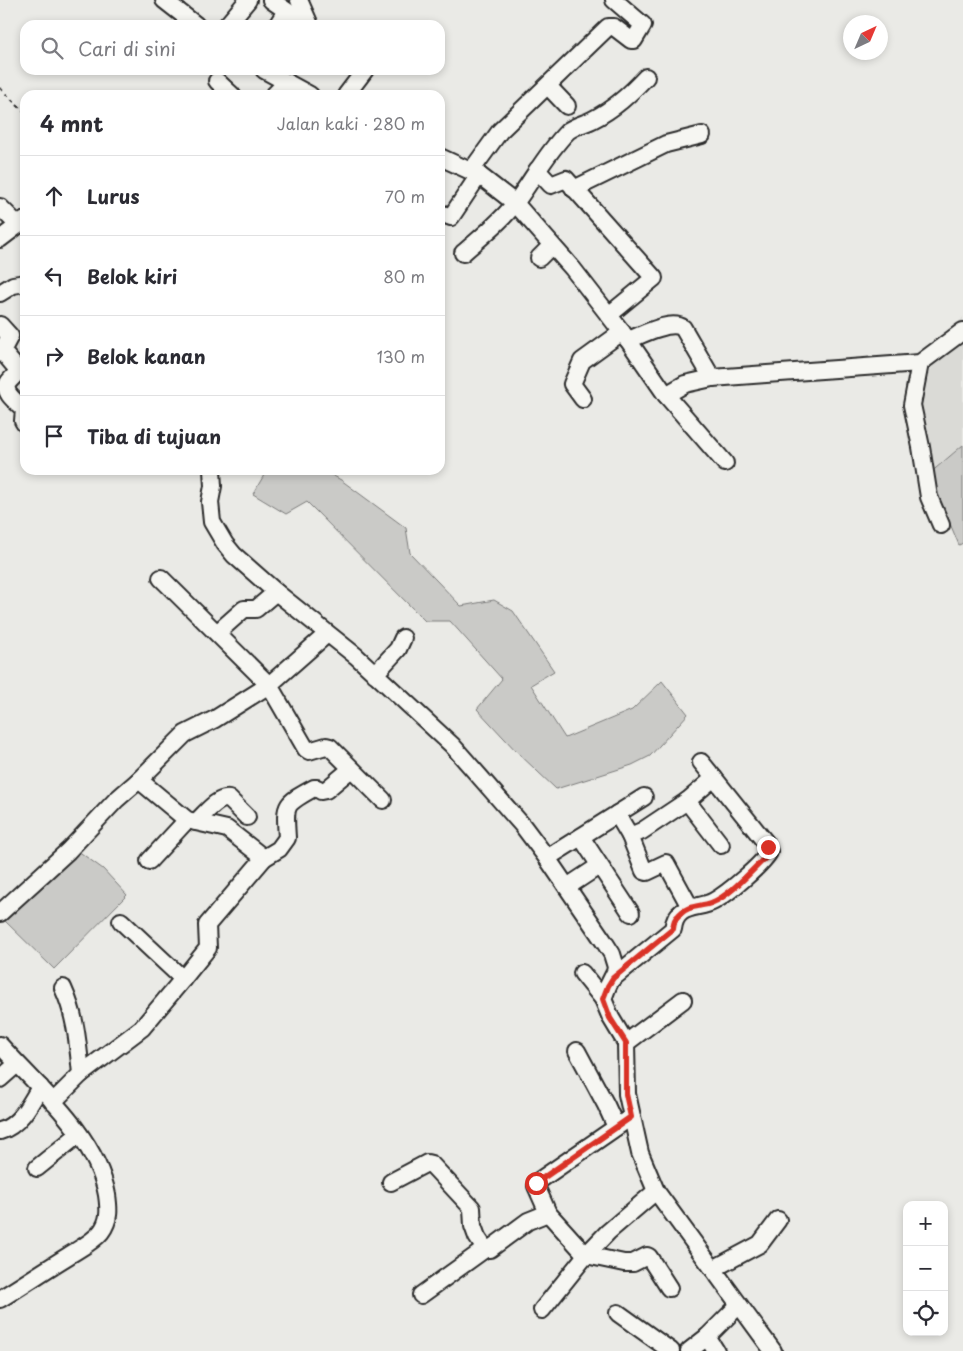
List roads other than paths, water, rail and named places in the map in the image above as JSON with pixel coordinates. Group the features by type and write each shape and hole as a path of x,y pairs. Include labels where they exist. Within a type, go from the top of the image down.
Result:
{"street":[{"path":"164,0 190,20"},
{"path":"271,0 281,20"},
{"path":"299,0 307,20"},
{"path":"445,215 451,218 500,132 608,27 614,27 631,40 634,40 643,25 614,0"},
{"path":"230,20 240,2"},
{"path":"275,90 278,75 302,90"},
{"path":"350,90 361,75"},
{"path":"463,253 497,223 515,203 553,148 570,130 617,104 646,77"},
{"path":"217,81 227,90"},
{"path":"548,86 568,106"},
{"path":"574,189 666,144 702,135"},
{"path":"445,159 475,173 515,203 573,269 625,336 666,394 725,463"},
{"path":"537,170 551,185 564,179 654,278 609,316"},
{"path":"0,208 20,222"},
{"path":"0,239 20,224"},
{"path":"539,258 551,246"},
{"path":"0,293 12,285 20,284"},
{"path":"583,399 572,384 582,361 625,336 669,324 679,325 683,328 712,378"},
{"path":"0,325 10,336 2,351 18,370 8,383 7,390 10,396 20,405"},
{"path":"666,394 685,384 712,378 920,363 963,331"},
{"path":"920,363 912,405 929,497 941,525"},
{"path":"212,475 213,486 210,502 212,522 234,555 276,592 356,656 452,745 501,800 547,858 612,954 616,967 603,999"},
{"path":"161,578 269,685 306,749 310,751 328,746 383,800"},
{"path":"217,632 244,609 256,610 276,592"},
{"path":"0,913 68,851 116,800 185,734 215,719 269,685 327,634"},
{"path":"375,674 398,649 403,638"},
{"path":"613,978 673,929 674,921 677,917 690,907 711,903 721,897 762,861 769,852 766,844 701,762"},
{"path":"53,1102 81,1074 142,1028 208,948 207,926 264,858 279,849 288,838 286,812 288,804 314,788 321,791 326,790 351,769"},
{"path":"630,836 642,831 687,801 714,778"},
{"path":"139,780 192,821 227,829 264,858"},
{"path":"547,858 644,797"},
{"path":"149,861 192,821 218,801 225,798 229,799 247,817"},
{"path":"687,801 722,845"},
{"path":"617,814 630,836 644,871 646,872 666,863 690,907"},
{"path":"581,837 631,913"},
{"path":"567,887 599,866"},
{"path":"121,921 183,979"},
{"path":"582,973 603,999 610,1018 626,1043 626,1094 640,1153 656,1191 773,1351"},
{"path":"63,988 76,1026 81,1074"},
{"path":"626,1043 684,1000"},
{"path":"0,1045 40,1087 88,1146 99,1167 109,1209 107,1222 96,1238 0,1299"},
{"path":"577,1051 616,1127"},
{"path":"0,1079 17,1064"},
{"path":"0,1131 6,1129 25,1113 40,1087"},
{"path":"631,1117 537,1182 536,1186 548,1214 586,1255 624,1263 633,1262 647,1256 669,1288"},
{"path":"37,1168 79,1134"},
{"path":"391,1182 427,1163 431,1164 472,1208 473,1226 477,1237 485,1249"},
{"path":"542,1310 586,1255 608,1232 656,1191"},
{"path":"421,1295 485,1249 490,1249 500,1243 528,1221 548,1214"},
{"path":"713,1269 760,1244 778,1220"},
{"path":"689,1351 707,1337 739,1306"},
{"path":"618,1313 671,1351"},
{"path":"707,1337 716,1351"}]}
